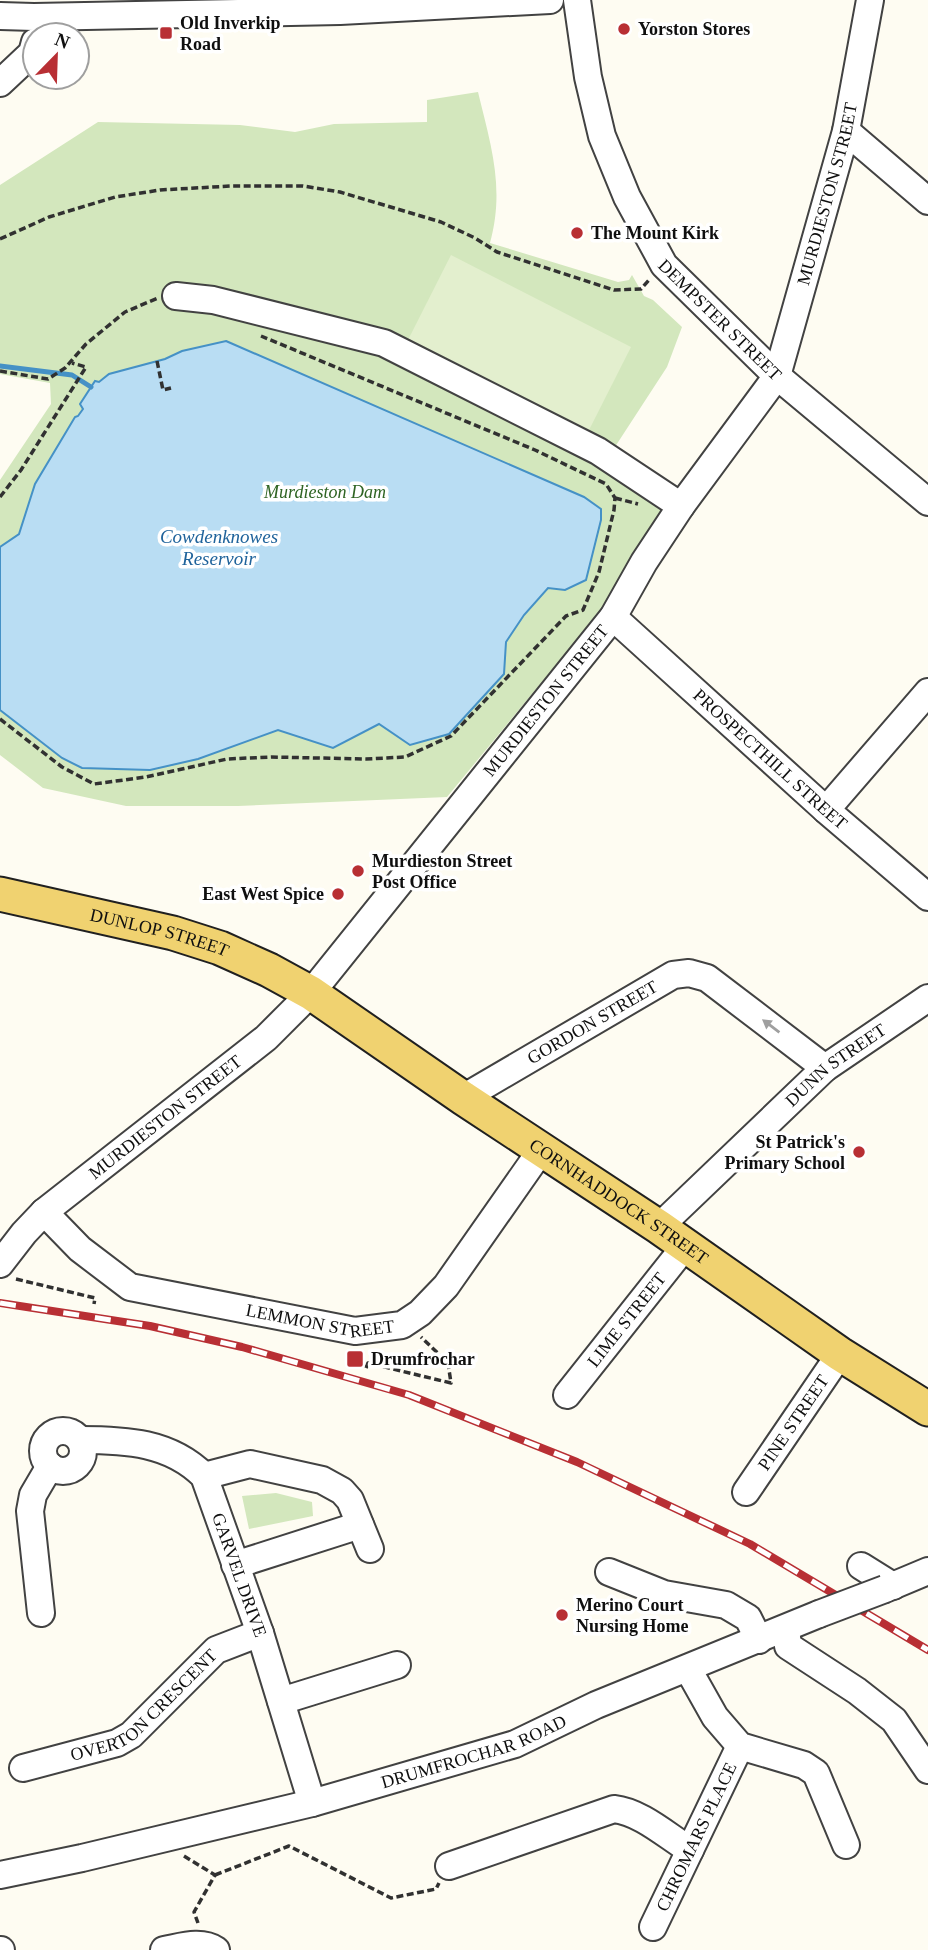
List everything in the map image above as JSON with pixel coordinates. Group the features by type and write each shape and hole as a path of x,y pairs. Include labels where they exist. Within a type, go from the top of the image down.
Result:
{"main road":[{"name":"DUNLOP STREET","path":"0,894 173,933 220,948 311,993"},
{"name":"CORNHADDOCK STREET","path":"311,993 463,1098 686,1245 840,1354 928,1409"}],"street":[{"path":"91,28 550,0"},
{"name":"DEMPSTER STREET","path":"577,0 588,77 602,136 627,197 664,265 777,376 928,502"},
{"name":"MURDIESTON STREET","path":"5,1268 44,1212 266,1038 311,993 613,617 644,562 681,506 777,376 846,131 870,0"},
{"path":"0,16 21,26"},
{"path":"0,83 21,63"},
{"path":"846,131 928,201"},
{"path":"176,296 213,300 362,335 384,343 598,451 681,506"},
{"name":"PROSPECTHILL STREET","path":"613,617 826,810 928,897"},
{"path":"826,810 928,692"},
{"name":"GORDON STREET","path":"463,1098 673,975 689,973 706,978 825,1068"},
{"name":"DUNN STREET","path":"659,1227 825,1068 928,998"},
{"name":"LEMMON STREET","path":"44,1212 80,1249 130,1287 355,1331 402,1325 420,1314 446,1286 542,1149"},
{"name":"LIME STREET","path":"567,1395 686,1245"},
{"name":"PINE STREET","path":"746,1492 840,1354"},
{"path":"41,1613 30,1511 33,1495 50,1466 43,1450 50,1435 60,1430 77,1435 80,1440 148,1444 176,1454 191,1463 204,1476 250,1464 322,1480 342,1491 350,1500 365,1537 315,1540 235,1565"},
{"name":"GARVEL DRIVE","path":"204,1476 260,1633 312,1803"},
{"path":"861,1566 889,1588"},
{"name":"DRUMFROCHAR ROAD","path":"0,1875 312,1803 515,1744 596,1705 928,1571"},
{"path":"608,1572 664,1594 726,1605 748,1618 759,1640"},
{"path":"786,1629 788,1646 857,1691 894,1720 928,1770"},
{"name":"OVERTON CRESCENT","path":"23,1768 117,1743 131,1735 216,1650 260,1633"},
{"path":"281,1700 397,1665"},
{"path":"688,1669 715,1717 740,1746 804,1765 816,1773 846,1845"},
{"name":"CHROMARS PLACE","path":"653,1927 740,1746"},
{"path":"449,1866 614,1809 635,1815 690,1850"},
{"path":"164,1950 195,1944 210,1948"}],"path":[{"path":"0,239 49,217 116,197 160,190 303,186 340,192 440,222 475,238 497,252 614,290 641,289 664,265"},
{"path":"0,371 48,379 72,363 86,344 125,312 152,299 176,296"},
{"path":"0,719 62,767 94,784 146,777 227,759 405,757 451,736 566,616 583,610 599,572 614,510 615,498 606,484 535,450 256,334"},
{"path":"156,361 163,390 171,388"},
{"path":"0,497 21,470 86,367 72,363"},
{"path":"5,1268 95,1298 94,1304"},
{"path":"366,1368 368,1363 451,1383 448,1363 422,1338 402,1325"},
{"path":"157,1839 215,1875"},
{"path":"210,1948 194,1912 215,1875 289,1846 391,1898 436,1889 449,1866"}],"green space":[{"name":"Murdieston Dam","path":"478,92 496,185 490,243 618,282 629,280 632,275 644,296 653,300 682,327 667,367 611,453 675,515 644,562 447,797 238,806 126,806 43,788 0,755 0,480 51,404 50,383 0,374 0,185 98,122 240,125 295,132 334,124 427,122 427,100"},
{"path":"451,255 631,347 588,432 408,340"},
{"path":"276,1493 312,1502 313,1516 249,1529 242,1496"}],"water":[{"name":"Cowdenknowes Reservoir","path":"226,341 584,497 601,509 601,520 586,580 565,590 548,588 524,615 506,642 504,674 449,734 410,745 379,724 333,748 278,730 198,759 150,770 82,768 62,758 0,710 0,547 19,534 35,484 75,417 83,409 80,404 95,381 99,382 109,374 165,359 182,351"}],"waterway":[{"path":"0,366 72,375 91,387"}],"railway":[{"path":"0,1303 150,1326 242,1347 409,1395 577,1462 750,1544 928,1650"}],"place":[{"name":"Yorston Stores","path":"624,29"},
{"name":"Old Inverkip Road","path":"166,33"},
{"name":"The Mount Kirk","path":"577,233"},
{"name":"Murdieston Street Post Office","path":"358,871"},
{"name":"East West Spice","path":"338,894"},
{"name":"St Patrick's Primary School","path":"859,1152"},
{"name":"Drumfrochar","path":"355,1359"},
{"name":"Merino Court Nursing Home","path":"562,1615"}]}
